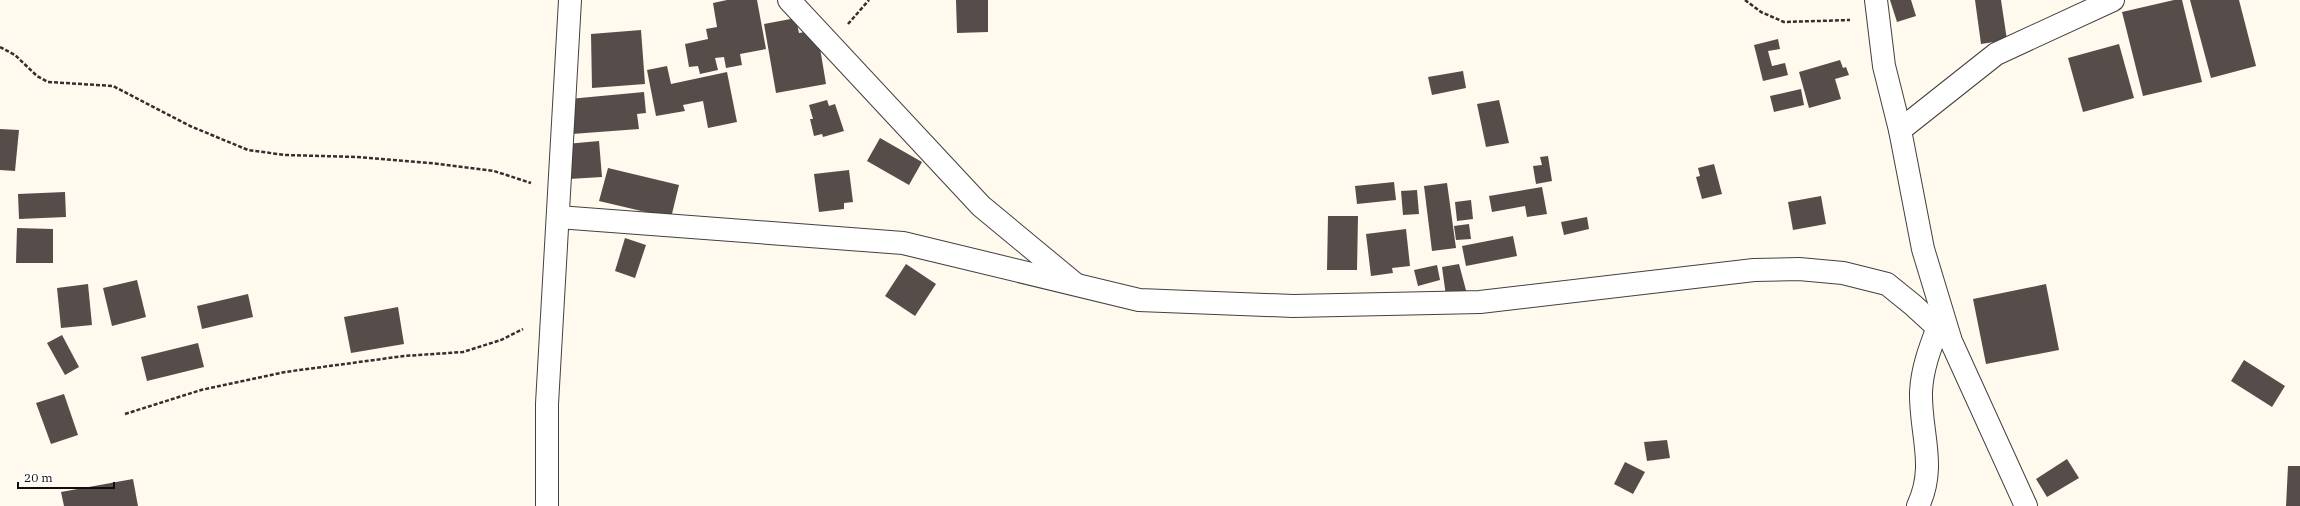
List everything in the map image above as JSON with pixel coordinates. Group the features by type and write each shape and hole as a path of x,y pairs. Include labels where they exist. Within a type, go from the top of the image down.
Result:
{"street":[{"path":"547,506 547,404 570,0"},
{"path":"789,0 981,206 1078,287"},
{"path":"1900,130 1996,54 2113,0"},
{"path":"1877,9 1884,66 1900,130 1923,249 1944,333 2026,506"},
{"path":"558,217 903,243 1078,287 1139,300 1293,306 1464,302 1754,270 1799,269 1844,273 1887,284 1944,333"},
{"path":"1918,506 1923,496 1929,470 1921,392 1925,365 1944,333"}],"path":[{"path":"1745,0 1761,12 1784,22 1877,9"},
{"path":"0,47 15,55 37,76 48,82 113,86 190,126 248,150 285,155 357,157 430,163 494,171 560,192"},
{"path":"125,414 201,390 285,372 404,356 463,352 501,340 553,315"}],"building":[{"path":"727,0 757,0 766,49 740,54 742,65 726,68 724,57 715,58 718,70 700,74 698,66 689,67 685,44 708,39 706,29 717,27 713,3"},
{"path":"956,0 988,0 988,32 957,33"},
{"path":"1890,0 1911,0 1916,16 1897,22"},
{"path":"1975,0 2001,0 2007,40 1981,44"},
{"path":"2174,0 2182,0 2202,82 2143,96 2122,12"},
{"path":"2190,0 2239,0 2256,66 2211,78"},
{"path":"796,18 799,33 817,30 826,84 776,93 764,24"},
{"path":"641,30 645,84 592,88 591,34"},
{"path":"1778,39 1780,49 1768,51 1772,66 1785,63 1788,75 1763,81 1754,45"},
{"path":"2119,44 2134,98 2083,112 2068,58"},
{"path":"1840,60 1843,68 1846,67 1849,75 1835,79 1841,99 1809,108 1799,72"},
{"path":"667,66 671,84 727,72 737,122 708,128 703,101 683,105 685,111 656,116 647,70"},
{"path":"1463,71 1466,88 1432,95 1428,77"},
{"path":"1801,89 1804,105 1774,112 1770,96"},
{"path":"644,92 646,113 637,114 639,129 572,134 569,99"},
{"path":"827,100 829,106 835,104 844,131 823,137 822,134 814,136 810,119 813,119 809,105"},
{"path":"1499,100 1509,143 1486,147 1477,104"},
{"path":"0,129 19,130 15,171 0,170"},
{"path":"880,138 922,162 909,185 867,161"},
{"path":"599,141 602,177 569,179 566,144"},
{"path":"1548,156 1552,181 1536,184 1533,166 1542,165 1540,157"},
{"path":"1714,164 1722,194 1702,199 1696,177 1700,176 1698,168"},
{"path":"608,168 679,185 671,218 599,201"},
{"path":"849,170 853,202 844,203 844,209 819,212 814,174"},
{"path":"1394,182 1396,200 1357,204 1355,186"},
{"path":"1447,183 1456,248 1432,251 1424,186"},
{"path":"1542,187 1547,214 1527,217 1525,206 1492,212 1489,196"},
{"path":"1417,190 1419,214 1403,215 1401,191"},
{"path":"65,192 66,217 19,219 18,194"},
{"path":"1821,196 1826,224 1793,230 1788,202"},
{"path":"1471,200 1473,219 1457,221 1455,202"},
{"path":"1328,216 1358,216 1357,270 1327,270"},
{"path":"1587,217 1589,229 1564,235 1561,222"},
{"path":"1469,224 1471,239 1456,240 1454,226"},
{"path":"17,228 53,229 53,263 16,263"},
{"path":"1406,229 1410,266 1392,268 1393,273 1371,276 1366,234"},
{"path":"1513,236 1517,256 1466,266 1462,246"},
{"path":"625,238 646,245 635,278 615,271"},
{"path":"906,264 936,284 915,316 885,296"},
{"path":"1459,264 1467,294 1446,296 1442,267"},
{"path":"1437,265 1440,280 1418,286 1414,270"},
{"path":"137,280 146,317 112,326 103,288"},
{"path":"88,284 92,325 61,328 57,288"},
{"path":"2046,284 2059,350 1986,364 1973,299"},
{"path":"248,294 253,317 202,329 197,306"},
{"path":"398,307 404,344 351,353 344,317"},
{"path":"62,335 79,367 65,375 47,343"},
{"path":"198,343 204,367 147,381 141,357"},
{"path":"2244,360 2285,386 2272,407 2231,381"},
{"path":"64,394 78,435 51,444 36,403"},
{"path":"1667,440 1670,458 1647,461 1644,442"},
{"path":"2067,459 2079,478 2047,497 2036,479"},
{"path":"1625,462 1645,472 1633,494 1614,484"},
{"path":"2288,466 2300,466 2300,506 2286,506"},
{"path":"133,479 138,506 64,506 61,492"}]}
